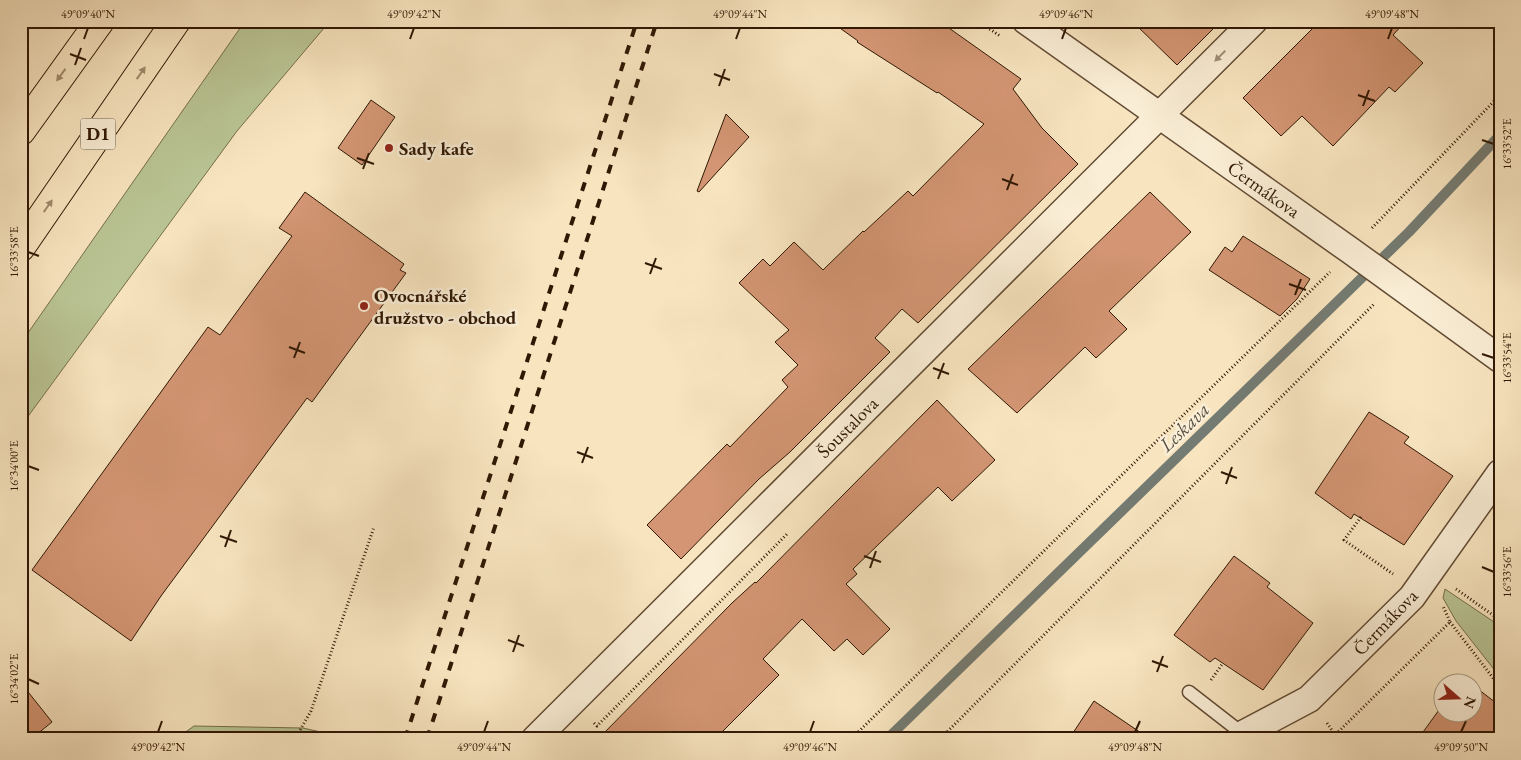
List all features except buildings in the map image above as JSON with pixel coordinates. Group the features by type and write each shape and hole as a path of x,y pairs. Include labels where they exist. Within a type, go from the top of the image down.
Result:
{"highway":[{"path":"21,131 100,21"},
{"name":"D1","path":"21,247 176,21"}],"street":[{"name":"Čermákova","path":"1026,21 1353,252 1384,290 1500,359"},
{"name":"Šoustalova","path":"535,739 1254,21"},
{"name":"Čermákova","path":"1241,736 1309,699 1412,597 1500,473"}],"lane":[{"path":"1189,692 1241,736"}],"path":[{"path":"851,739 1353,252 1500,95"},
{"path":"940,739 1384,290"},
{"path":"1361,518 1344,540 1402,581 1412,597"},
{"path":"295,739 311,711 374,527"},
{"path":"1430,571 1500,620"},
{"path":"1450,622 1500,687"}],"green space":[{"path":"245,21 330,21 237,131 21,426 21,343"},
{"path":"1445,589 1500,626 1500,677 1456,621 1443,598"},
{"path":"194,726 303,728 352,739 176,739"}],"waterway":[{"name":"Leskava","path":"887,739 1409,232 1500,135"}],"railway":[{"path":"405,739 637,21"},
{"path":"427,739 657,21"}],"place":[{"name":"Sady kafe","path":"389,148"},
{"name":"Ovocnářské družstvo - obchod","path":"364,306"}]}
